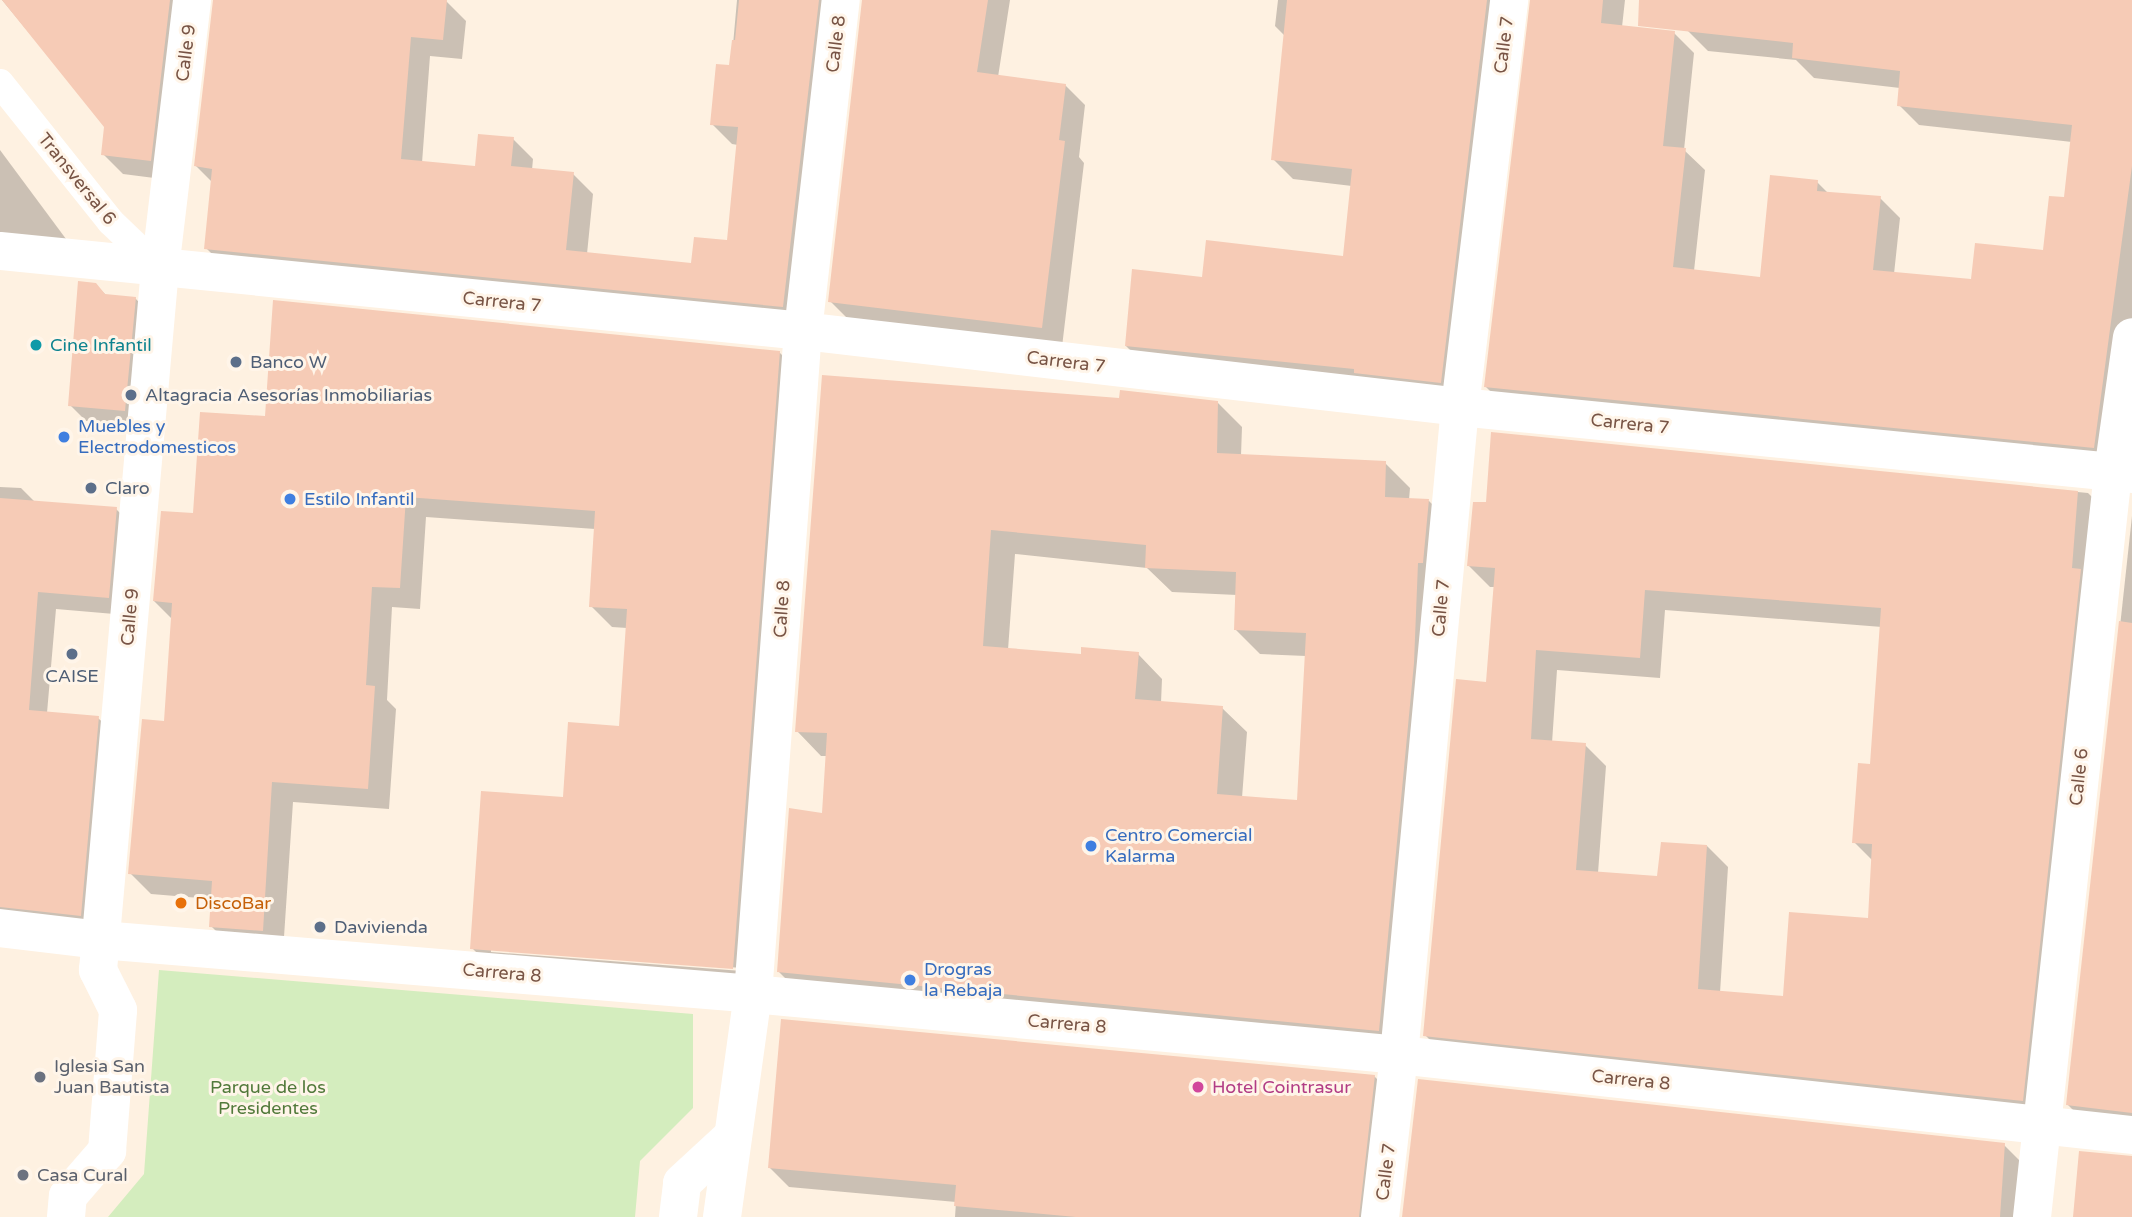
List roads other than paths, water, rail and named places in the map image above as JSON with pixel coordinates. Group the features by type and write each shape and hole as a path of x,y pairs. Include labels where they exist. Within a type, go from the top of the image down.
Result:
{"street":[{"name":"Calle 9","path":"66,1217 68,1196 107,1151 118,1010 98,970 160,269 192,0"},
{"name":"Calle 8","path":"722,1217 753,994 803,331 841,0"},
{"name":"Calle 7","path":"1380,1217 1399,1055 1460,407 1509,0"},
{"name":"Transversal 6","path":"0,83 111,222 160,269"},
{"name":"Carrera 7","path":"0,251 803,331 1460,407 2123,473"},
{"name":"Calle 6","path":"2032,1217 2040,1125 2123,473 2132,337"},
{"name":"Carrera 8","path":"0,928 101,940 753,994 1399,1055 2132,1135"},
{"path":"678,1217 682,1183 733,1136"}],"place":[{"name":"Cine Infantil","path":"36,345"},
{"name":"Banco W","path":"236,362"},
{"name":"Altagracia Asesorías Inmobiliarias","path":"131,395"},
{"name":"Muebles y Electrodomesticos","path":"64,437"},
{"name":"Claro","path":"91,488"},
{"name":"Estilo Infantil","path":"290,499"},
{"name":"CAISE","path":"72,654"},
{"name":"Centro Comercial Kalarma","path":"1091,846"},
{"name":"DiscoBar","path":"181,903"},
{"name":"Davivienda","path":"320,927"},
{"name":"Drogras la Rebaja","path":"910,980"},
{"name":"Iglesia San Juan Bautista","path":"40,1077"},
{"name":"Hotel Cointrasur","path":"1198,1087"},
{"name":"Casa Cural","path":"23,1175"}],"park label":[{"name":"Parque de los Presidentes","path":"268,1098"}]}
